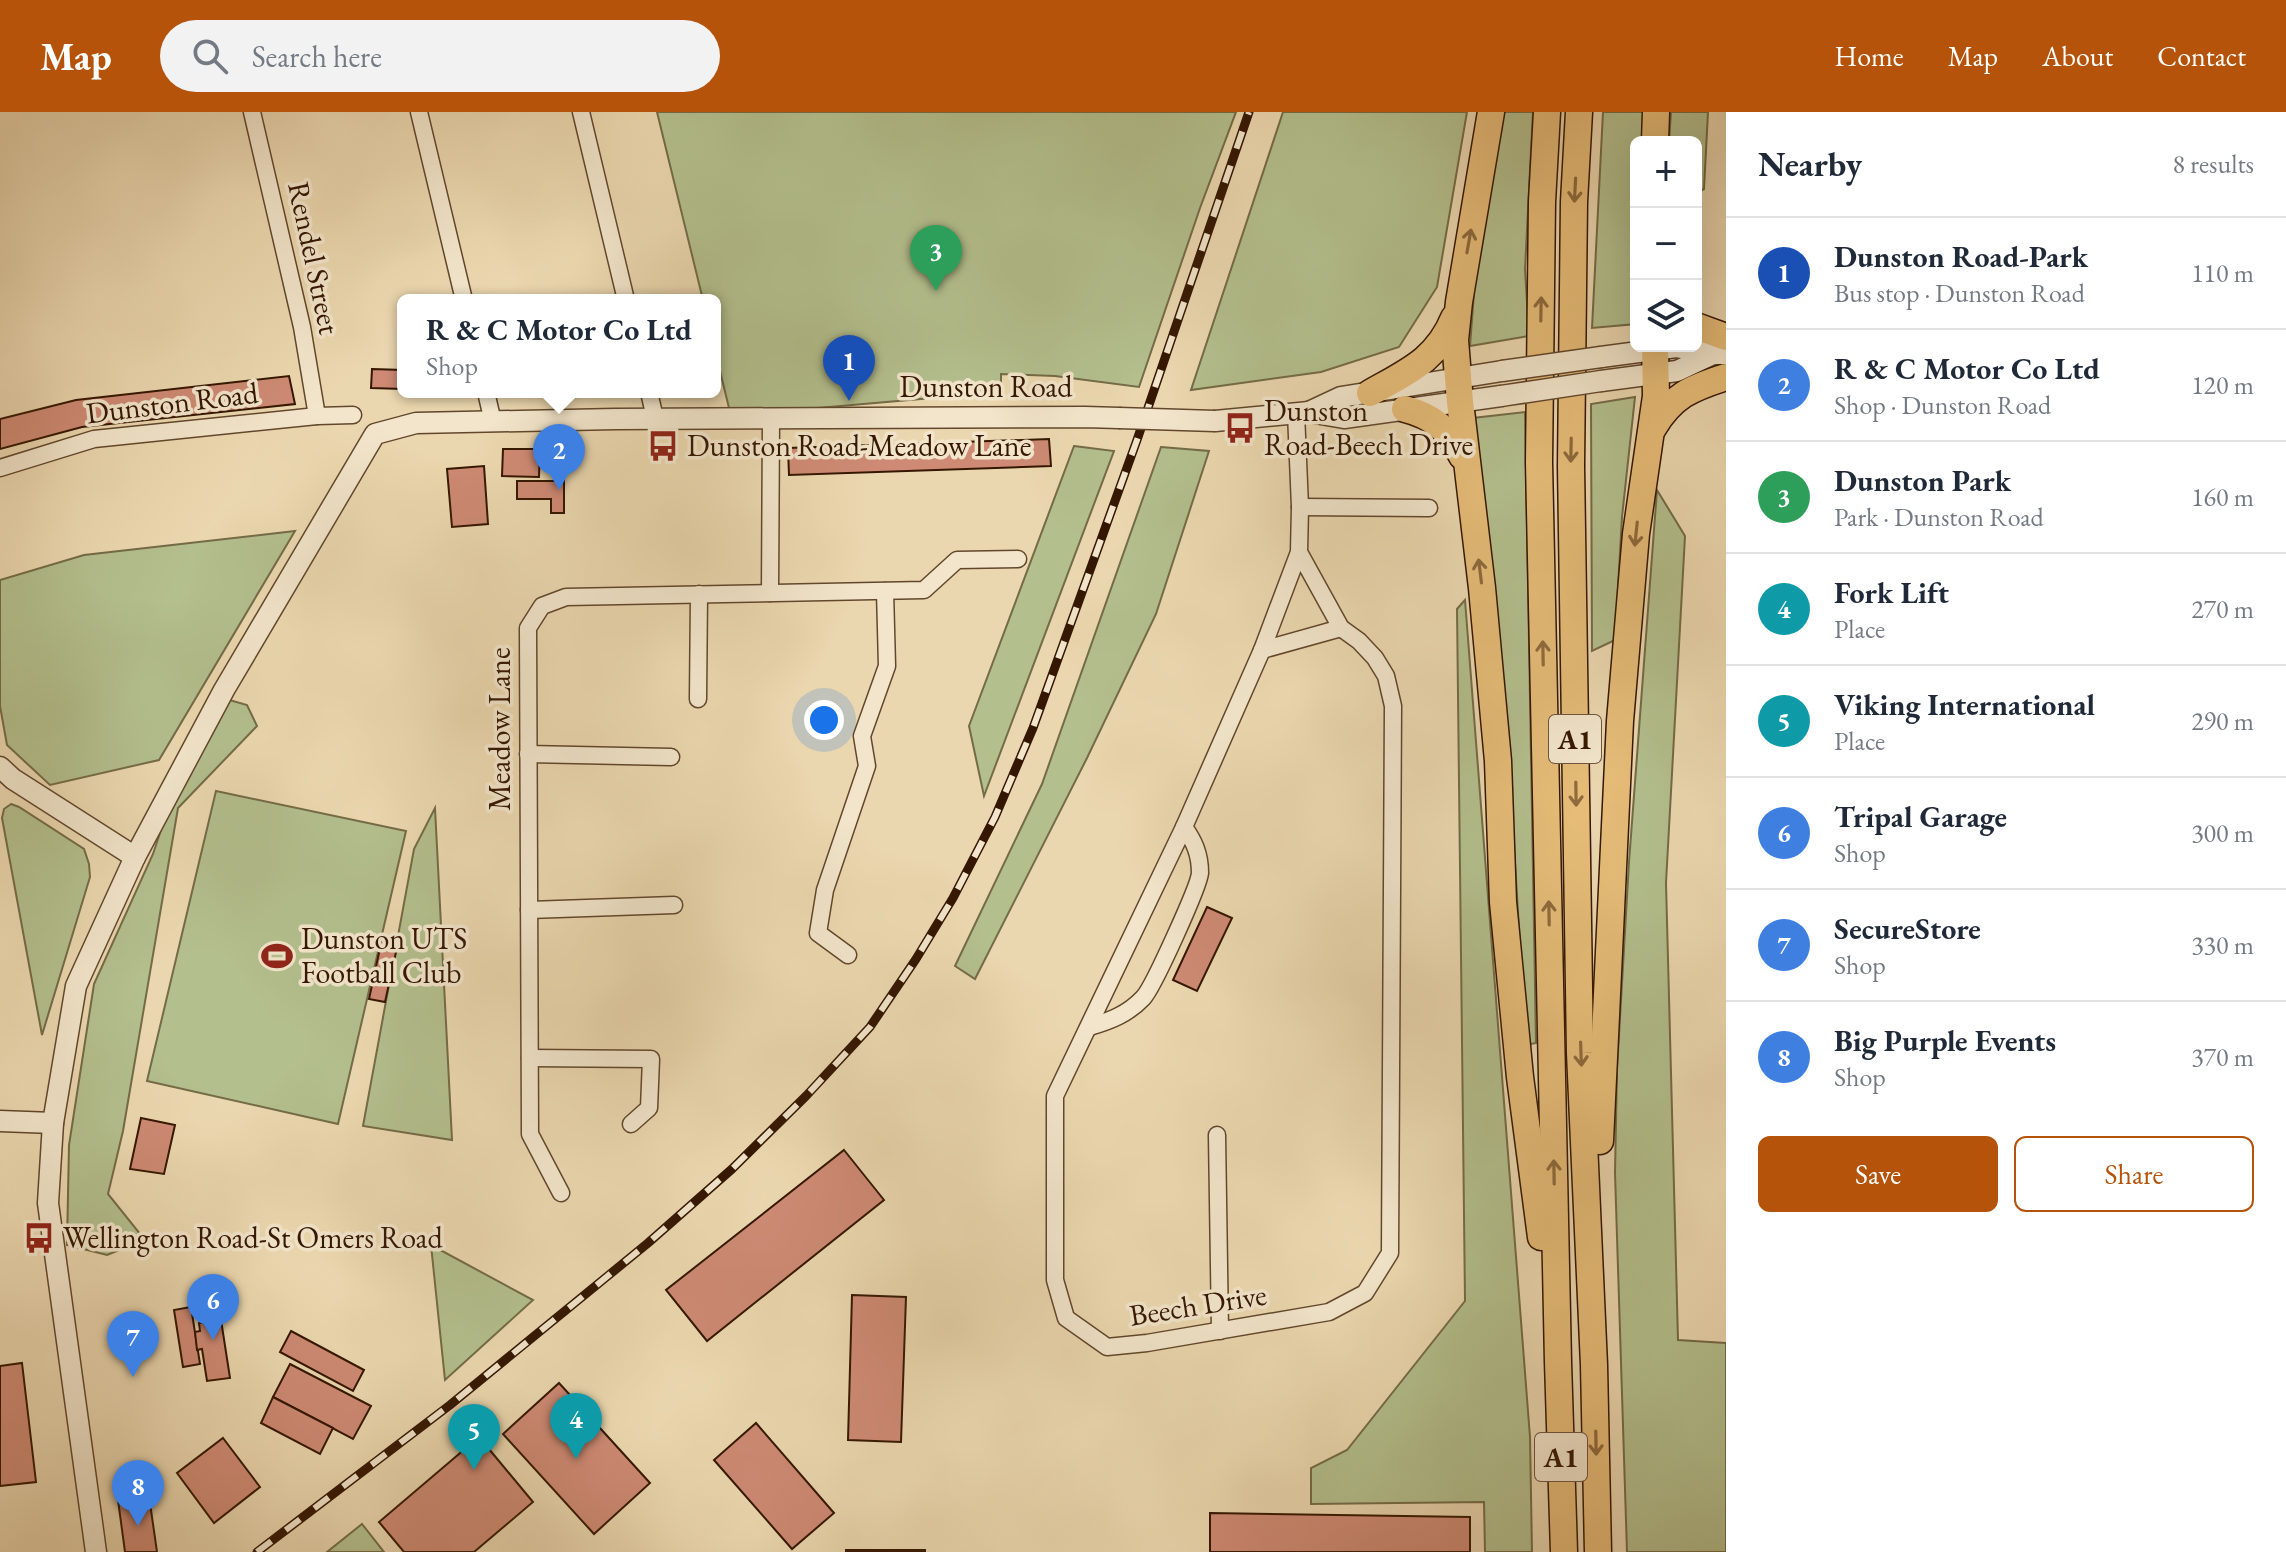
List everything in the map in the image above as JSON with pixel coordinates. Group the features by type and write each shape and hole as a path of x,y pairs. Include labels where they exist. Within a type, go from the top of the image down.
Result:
{"highway":[{"path":"1491,112 1455,340 1498,761 1503,902 1520,1077 1558,1362"},
{"name":"A1","path":"1547,112 1542,202 1539,462 1564,1552"},
{"name":"A1","path":"1579,112 1574,202 1571,466 1580,1053 1594,1365 1598,1552"},
{"path":"1655,136 1656,112"},
{"path":"1370,393 1433,353 1446,335 1459,302"},
{"path":"1702,331 1722,348"},
{"path":"1594,1365 1602,1086 1620,721 1636,534 1656,396 1656,356"},
{"path":"1650,434 1673,401 1690,390 1726,377"},
{"path":"1405,409 1427,417 1444,428 1468,470"}],"street":[{"name":"Rendel Street","path":"252,112 302,327 317,416"},
{"path":"419,112 463,294"},
{"path":"581,112 625,294"},
{"path":"1459,390 1501,396 1601,381 1656,356 1677,371 1722,348"},
{"name":"Dunston Road","path":"96,1552 48,1203 53,1123 76,986 135,857 224,690 375,434 416,423 655,418 1085,417 1215,421 1303,412 1344,418 1405,409 1502,371 1601,357 1656,356"},
{"name":"Dunston Road","path":"1303,412 1341,397 1459,390"},
{"path":"487,398 493,422"},
{"path":"650,398 655,418"},
{"name":"Beech Drive","path":"1299,552 1341,628 1375,658 1386,676 1393,706 1390,1253 1365,1293 1329,1312 1107,1347 1066,1318 1055,1280 1055,1096 1184,827 1262,650 1299,552 1303,412"},
{"name":"Dunston Road","path":"0,468 94,439 353,415"},
{"path":"770,593 771,418"},
{"path":"1300,507 1429,508"},
{"name":"Meadow Lane","path":"561,1193 530,1134 528,628 542,606 566,597 924,590 957,560 1018,559"},
{"path":"848,955 818,933 825,890 867,766 862,736 887,666 885,591"},
{"path":"698,699 699,594"},
{"path":"1262,650 1341,628"},
{"path":"528,754 671,757"},
{"path":"0,767 13,779 135,857"},
{"path":"1089,1027 1116,1019 1145,996 1173,939 1200,875 1196,844 1184,827"},
{"path":"529,910 674,905"},
{"path":"530,1058 651,1059 649,1108 631,1124"},
{"path":"0,1121 53,1123"},
{"path":"1217,1135 1220,1331"}],"green space":[{"path":"657,112 1236,112 1139,387 1055,376 1001,374 1001,392 783,411 730,412 721,375 721,294 702,294"},
{"path":"1283,112 1467,112 1437,287 1399,347 1321,372 1191,390"},
{"path":"1503,112 1533,112 1525,269 1529,336 1470,346 1476,266"},
{"path":"1603,112 1644,112 1643,136 1630,136 1630,325 1592,328"},
{"path":"1671,112 1708,112 1704,189 1702,136 1669,136"},
{"path":"1635,397 1622,517 1615,640 1592,651 1591,404"},
{"path":"1525,412 1536,1043 1526,1045 1509,763 1473,418"},
{"path":"1074,446 1114,451 984,796 969,726"},
{"path":"1161,447 1209,451 1156,614 975,979 955,966 1042,784"},
{"path":"1657,490 1685,536 1666,883 1678,1340 1726,1343 1726,1552 1627,1552 1615,1173 1617,1070"},
{"path":"295,531 159,760 50,785 7,745 0,706 0,580 84,555"},
{"path":"1465,600 1530,1437 1532,1552 1485,1552 1484,1502 1311,1504 1311,1468 1347,1450 1465,1301 1457,609"},
{"path":"226,699 247,705 257,726 178,808 123,1131 108,1194 145,1240 107,1255 67,1245 69,1145 94,984 153,854 170,803"},
{"name":"Dunston UTS Football Club","path":"216,791 406,831 338,1124 147,1081"},
{"path":"11,804 84,849 89,864 90,877 42,1035 2,818 4,809"},
{"path":"435,808 452,1140 363,1126 414,849"},
{"path":"431,1245 533,1300 445,1380"},
{"path":"362,1524 384,1552 327,1552"}],"building":[{"path":"372,369 397,370 397,389 371,388"},
{"path":"289,376 295,404 82,427 0,449 0,419 76,400"},
{"path":"1049,439 1051,466 789,475 788,448"},
{"path":"503,449 540,449 539,477 502,476"},
{"path":"484,466 488,524 452,527 447,469"},
{"path":"517,481 564,481 564,513 551,513 551,499 517,499"},
{"path":"1207,907 1232,918 1197,991 1173,980"},
{"path":"382,939 398,943 385,1002 369,999"},
{"path":"141,1118 175,1125 164,1174 130,1169"},
{"path":"844,1150 884,1200 707,1341 666,1290"},
{"path":"852,1295 906,1297 901,1442 848,1440"},
{"path":"191,1307 200,1364 183,1367 174,1310"},
{"path":"221,1320 230,1378 207,1381 202,1349 197,1350 195,1332 200,1331 199,1323"},
{"path":"291,1331 364,1370 353,1391 280,1352"},
{"path":"22,1363 36,1482 0,1486 0,1366"},
{"path":"290,1364 371,1406 353,1439 273,1397"},
{"path":"559,1383 650,1483 594,1534 503,1434"},
{"path":"273,1397 333,1428 320,1454 261,1423"},
{"path":"756,1423 834,1513 792,1549 714,1460"},
{"path":"479,1437 533,1502 474,1552 404,1552 379,1522"},
{"path":"223,1438 260,1487 214,1523 177,1473"},
{"path":"149,1496 157,1552 125,1552 118,1500"},
{"path":"1210,1513 1470,1517 1470,1552 1210,1552"},
{"path":"925,1550 925,1552 846,1552"}],"railway":[{"path":"257,1552 450,1405 648,1243 732,1169 870,1027 953,898 995,817 1033,728 1137,440 1249,112"}],"place":[{"name":"Dunston Park","path":"936,291"},
{"name":"Dunston Road-Park","path":"849,401"},
{"name":"Dunston Road-Beech Drive","path":"1240,428"},
{"name":"Dunston Road-Meadow Lane","path":"663,446"},
{"name":"R & C Motor Co Ltd","path":"559,490"},
{"name":"Dunston UTS Football Club","path":"277,956"},
{"name":"Wellington Road-St Omers Road","path":"39,1238"},
{"name":"Tripal Garage","path":"213,1340"},
{"name":"SecureStore","path":"133,1377"},
{"name":"Fork Lift","path":"576,1459"},
{"name":"Viking International","path":"474,1470"},
{"name":"Big Purple Events","path":"138,1526"}]}
